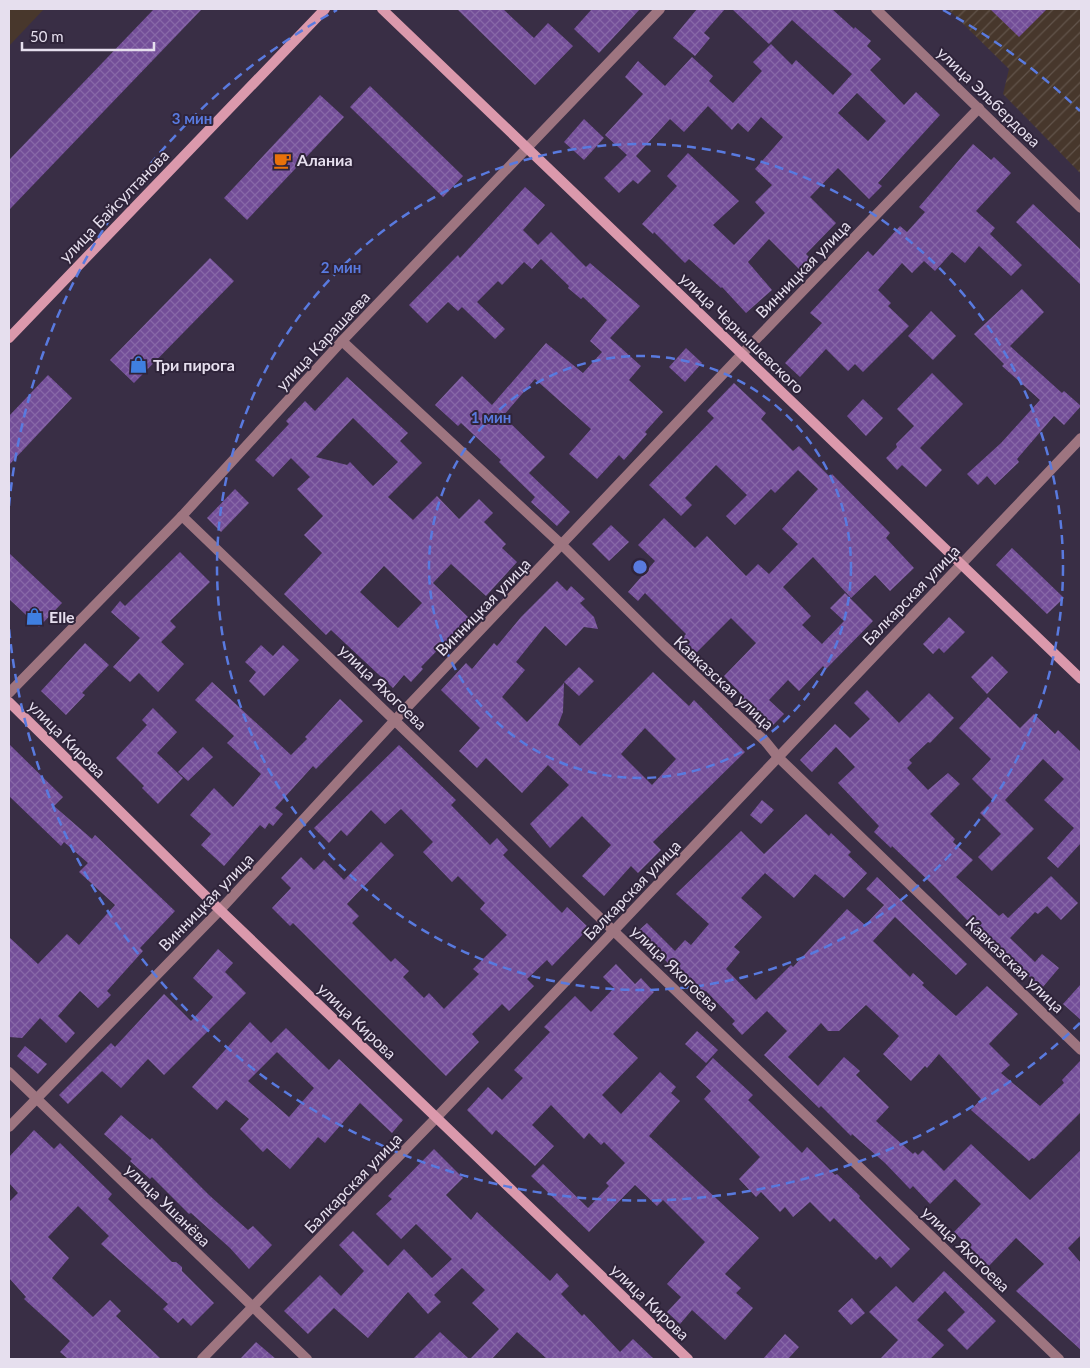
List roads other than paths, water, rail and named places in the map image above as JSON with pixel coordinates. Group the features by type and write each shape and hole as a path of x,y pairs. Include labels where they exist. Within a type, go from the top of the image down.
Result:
{"street":[{"name":"улица Байсултанова","path":"9,338 325,9"},
{"name":"улица Чернышевского","path":"382,9 1081,679"},
{"name":"улица Карашаева","path":"9,693 182,516 342,341 660,9"},
{"name":"улица Эльбердова","path":"876,9 1081,208"},
{"name":"Винницкая улица","path":"9,1127 220,910 395,720 742,354 979,108"},
{"name":"Кавказская улица","path":"342,341 562,545 664,646 765,741 778,758 1081,1050"},
{"name":"Балкарская улица","path":"202,1359 436,1118 1081,438"},
{"name":"улица Яхогоева","path":"182,516 1059,1359"},
{"name":"улица Кирова","path":"9,702 220,910 688,1359"},
{"name":"улица Ушанёва","path":"9,1072 307,1359"}],"place":[{"name":"Аланиа","path":"283,160"},
{"name":"Три пирога","path":"139,365"},
{"name":"Elle","path":"35,617"}]}
